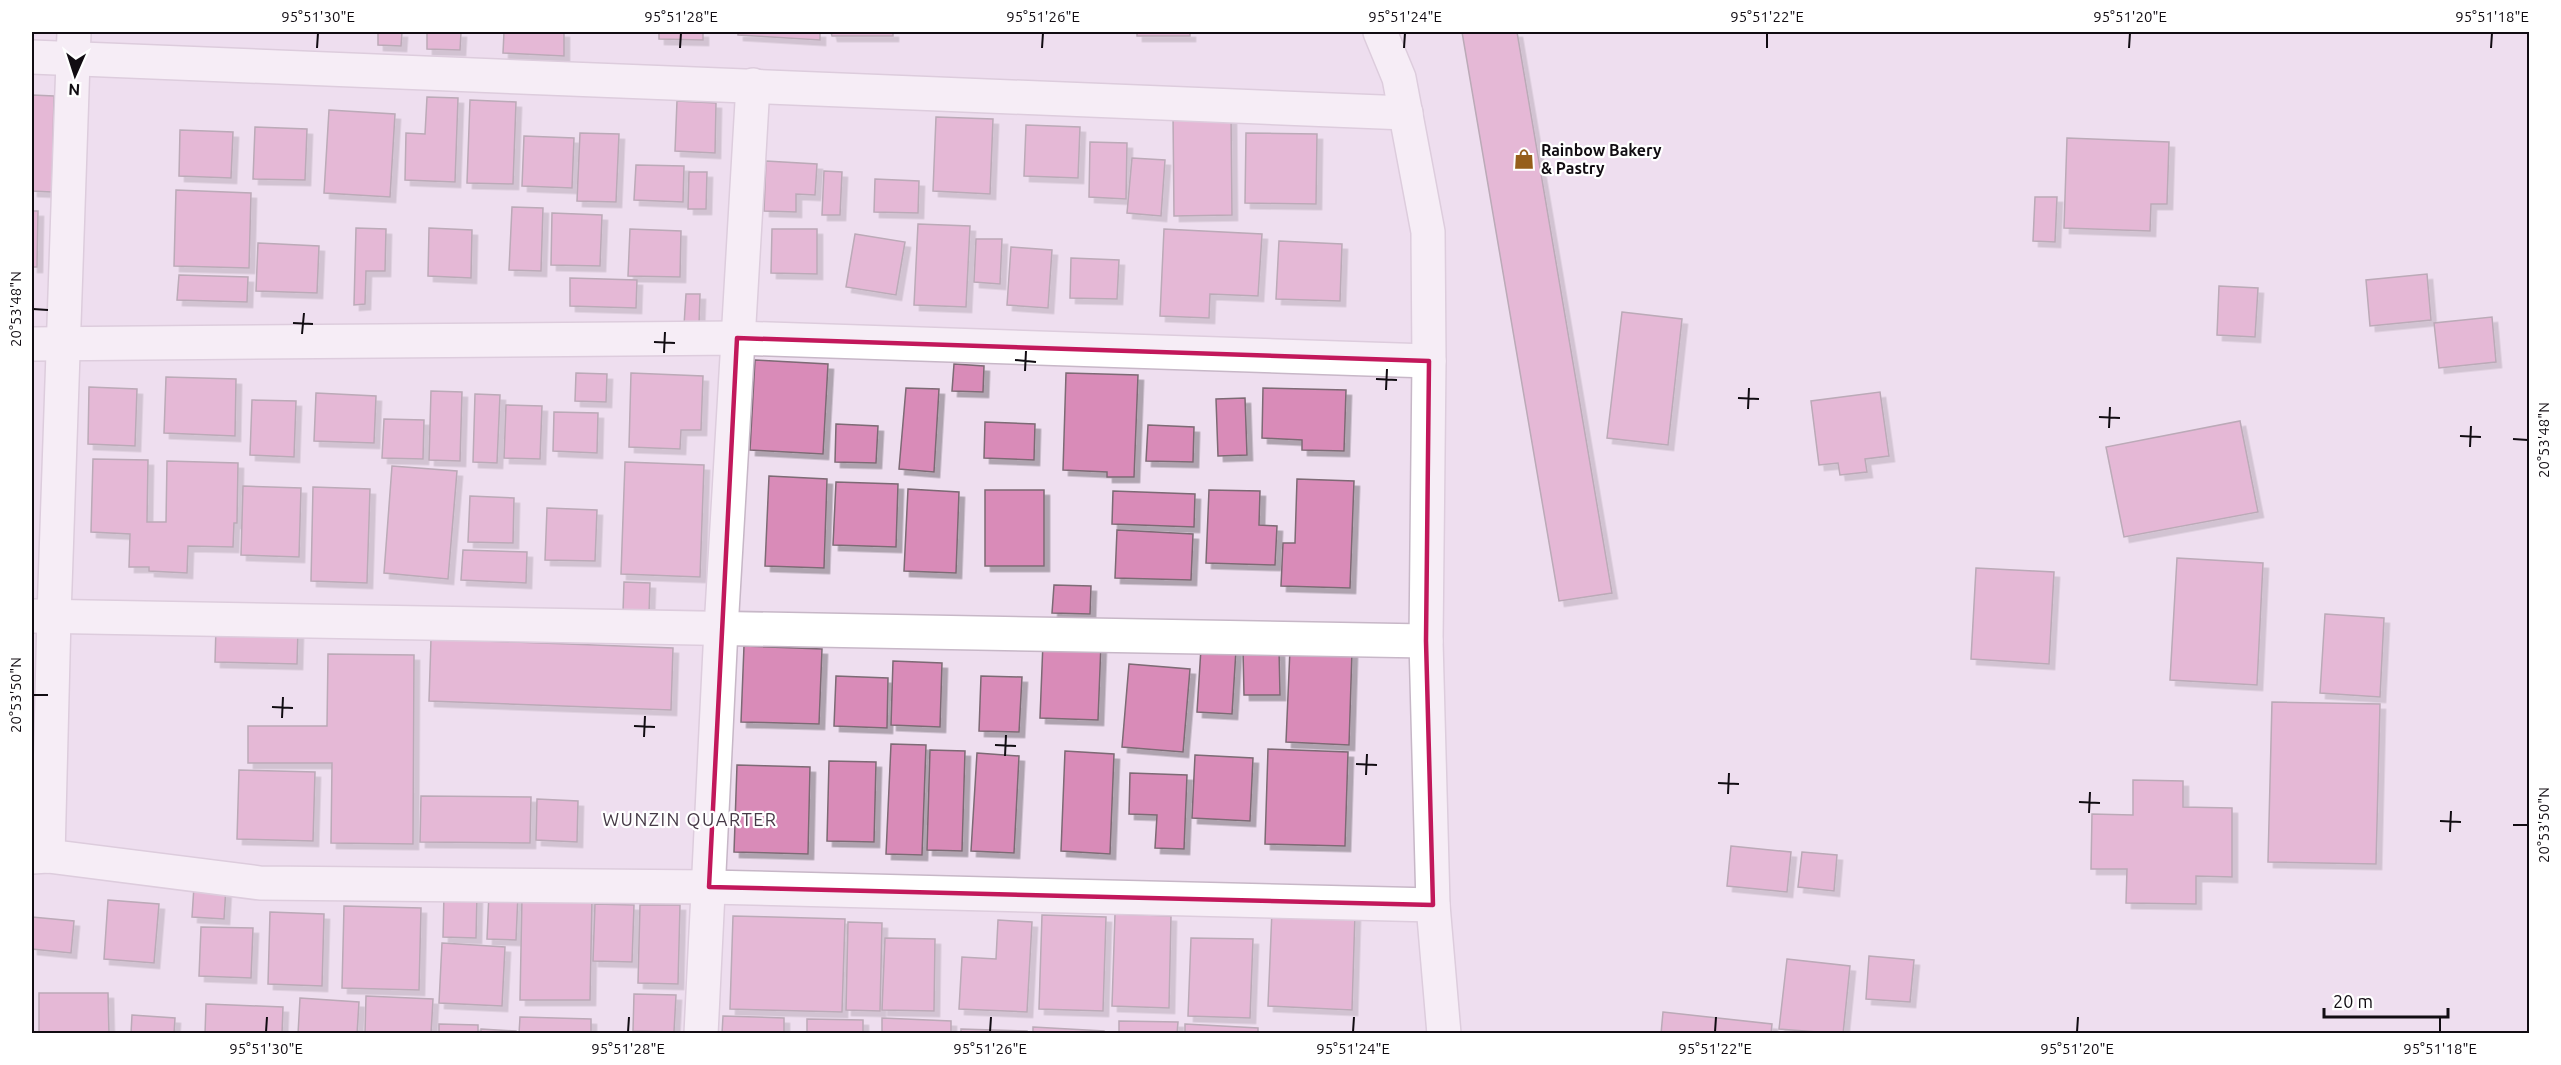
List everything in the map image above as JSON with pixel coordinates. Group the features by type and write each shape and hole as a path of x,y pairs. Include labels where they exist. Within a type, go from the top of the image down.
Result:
{"street":[{"path":"1380,32 1399,78 1428,232 1430,361 1426,641 1433,905 1444,1034"},
{"path":"32,57 74,44 753,85 1406,113"},
{"path":"74,44 47,344 40,857 260,883 709,887 1433,905"},
{"path":"701,1034 721,629 753,85"},
{"path":"47,344 737,339 1430,361"},
{"path":"43,616 1426,641"}],"highlighted area":[{"path":"737,338 1429,361 1426,641 1433,905 709,887"}],"building":[{"path":"378,32 402,32 401,46 378,45"},
{"path":"427,32 461,32 460,50 427,49"},
{"path":"504,32 564,32 564,56 503,53"},
{"path":"659,32 703,32 703,40 659,39"},
{"path":"738,32 820,32 820,40 738,35"},
{"path":"831,32 893,32 893,36 832,36"},
{"path":"1137,32 1190,32 1190,36 1137,36"},
{"path":"1462,32 1517,32 1612,593 1559,601"},
{"path":"32,95 54,96 52,192 32,191"},
{"path":"427,97 458,98 455,182 405,180 406,133 425,134"},
{"path":"470,100 516,102 513,184 467,183"},
{"path":"677,101 716,103 715,153 675,151"},
{"path":"329,110 395,114 390,197 324,193"},
{"path":"1173,114 1231,114 1232,215 1174,216"},
{"path":"936,117 993,119 990,194 933,191"},
{"path":"1026,125 1080,127 1078,178 1024,176"},
{"path":"255,127 307,129 305,180 253,179"},
{"path":"180,130 233,132 231,178 179,176"},
{"path":"580,133 619,134 616,202 577,201"},
{"path":"1246,133 1317,134 1316,204 1245,203"},
{"path":"524,136 574,138 572,188 522,186"},
{"path":"2067,138 2169,142 2167,204 2151,204 2150,231 2064,228"},
{"path":"1090,142 1127,143 1126,199 1089,197"},
{"path":"1132,158 1165,160 1161,216 1127,213"},
{"path":"766,161 817,164 815,195 796,194 796,212 764,211"},
{"path":"636,165 684,166 683,202 634,200"},
{"path":"824,171 842,172 840,215 822,215"},
{"path":"689,172 707,172 706,209 688,209"},
{"path":"875,179 919,181 918,213 874,212"},
{"path":"176,190 251,193 249,268 174,266"},
{"path":"2035,197 2057,197 2055,242 2033,241"},
{"path":"512,207 543,208 541,271 509,270"},
{"path":"32,211 38,211 37,267 32,267"},
{"path":"552,213 602,215 600,266 551,265"},
{"path":"918,224 970,226 966,307 914,305"},
{"path":"356,228 386,229 385,271 366,271 365,304 354,305"},
{"path":"429,228 472,230 471,278 428,276"},
{"path":"630,229 681,231 680,277 628,276"},
{"path":"772,229 817,229 817,274 771,273"},
{"path":"1164,229 1262,234 1258,296 1210,294 1209,318 1160,316"},
{"path":"855,234 905,242 896,295 846,287"},
{"path":"976,239 1002,239 1000,284 974,282"},
{"path":"1279,241 1342,244 1340,301 1276,299"},
{"path":"258,243 319,246 317,293 256,291"},
{"path":"1011,247 1052,250 1048,308 1007,305"},
{"path":"1071,258 1119,260 1117,299 1070,298"},
{"path":"2427,274 2431,320 2370,326 2366,280"},
{"path":"179,275 248,277 247,302 177,300"},
{"path":"570,278 637,280 636,308 570,306"},
{"path":"2219,286 2258,288 2255,337 2217,335"},
{"path":"686,294 700,294 699,325 684,325"},
{"path":"1622,312 1682,319 1668,445 1607,438"},
{"path":"2492,317 2496,362 2439,368 2434,323"},
{"path":"755,360 828,364 823,454 750,450"},
{"path":"954,364 984,366 983,392 952,391"},
{"path":"576,373 607,374 606,402 575,401"},
{"path":"631,373 703,376 701,430 681,430 680,449 629,447"},
{"path":"1066,373 1138,375 1134,477 1107,477 1107,472 1063,470"},
{"path":"166,377 236,379 235,436 164,433"},
{"path":"89,387 137,389 135,446 88,444"},
{"path":"906,388 939,389 934,472 899,469"},
{"path":"1263,388 1346,390 1344,451 1302,450 1302,440 1262,438"},
{"path":"431,391 462,392 460,461 429,460"},
{"path":"1880,392 1889,456 1865,459 1867,472 1840,475 1838,463 1819,465 1811,401"},
{"path":"316,393 376,396 374,443 314,441"},
{"path":"475,394 500,395 497,463 473,462"},
{"path":"1245,398 1247,455 1218,456 1216,399"},
{"path":"252,400 296,401 294,457 250,455"},
{"path":"506,405 542,406 540,459 504,458"},
{"path":"554,412 598,413 597,453 553,451"},
{"path":"384,419 424,420 423,459 382,458"},
{"path":"2240,421 2258,512 2124,537 2106,447"},
{"path":"985,422 1035,424 1034,460 984,458"},
{"path":"836,424 878,426 876,463 835,462"},
{"path":"1148,425 1194,427 1193,462 1146,461"},
{"path":"93,459 148,460 147,522 166,522 167,461 238,463 237,523 234,523 233,547 188,546 187,573 149,571 149,567 129,567 130,534 91,532"},
{"path":"625,462 704,465 700,577 621,574"},
{"path":"392,466 457,471 448,579 384,573"},
{"path":"769,476 827,479 824,568 765,566"},
{"path":"1297,479 1354,481 1350,588 1281,586 1283,543 1295,543"},
{"path":"836,482 898,484 896,547 833,545"},
{"path":"243,486 301,488 299,557 241,555"},
{"path":"313,487 370,489 367,583 311,581"},
{"path":"908,489 959,492 956,573 904,571"},
{"path":"985,490 1044,490 1044,566 985,566"},
{"path":"1209,490 1260,491 1259,525 1277,526 1275,565 1206,563"},
{"path":"1113,491 1195,494 1194,527 1112,524"},
{"path":"470,496 514,498 513,543 468,542"},
{"path":"547,508 597,510 595,561 545,560"},
{"path":"1117,530 1193,534 1191,580 1115,578"},
{"path":"463,550 527,552 526,583 461,580"},
{"path":"2177,558 2263,563 2257,685 2170,680"},
{"path":"1976,568 2054,572 2049,664 1971,659"},
{"path":"624,582 650,583 649,613 623,612"},
{"path":"1054,585 1091,586 1090,614 1052,613"},
{"path":"2325,614 2384,618 2380,697 2320,693"},
{"path":"216,627 298,630 297,664 215,662"},
{"path":"431,639 673,648 671,710 429,701"},
{"path":"1043,642 1101,643 1098,720 1040,718"},
{"path":"744,646 822,649 819,724 741,722"},
{"path":"1201,648 1236,650 1232,714 1197,712"},
{"path":"1279,649 1280,695 1244,695 1243,650"},
{"path":"1290,649 1352,651 1349,745 1286,742"},
{"path":"328,654 414,655 413,844 331,843 332,763 248,763 248,726 327,726"},
{"path":"893,661 942,663 940,727 891,725"},
{"path":"1129,664 1190,669 1183,752 1122,747"},
{"path":"836,676 888,678 887,728 834,726"},
{"path":"981,676 1022,677 1019,732 979,731"},
{"path":"2272,702 2380,704 2376,864 2268,862"},
{"path":"891,744 926,745 922,855 886,854"},
{"path":"1268,749 1348,752 1345,846 1265,844"},
{"path":"930,750 965,751 962,851 927,850"},
{"path":"1065,751 1114,754 1110,854 1061,851"},
{"path":"977,753 1019,756 1014,853 971,851"},
{"path":"1195,755 1253,758 1250,821 1192,818"},
{"path":"829,761 876,762 874,842 827,841"},
{"path":"737,765 810,767 808,854 734,852"},
{"path":"239,770 315,772 313,841 237,839"},
{"path":"1130,773 1187,775 1184,849 1155,848 1157,815 1129,814"},
{"path":"2133,780 2183,781 2183,807 2232,808 2232,877 2196,876 2196,904 2126,903 2127,869 2091,869 2092,814 2133,815"},
{"path":"421,796 531,797 530,843 420,842"},
{"path":"537,799 578,801 577,842 536,840"},
{"path":"1731,846 1791,852 1787,892 1727,886"},
{"path":"1802,852 1837,855 1834,891 1798,887"},
{"path":"194,886 226,887 224,919 192,917"},
{"path":"444,893 477,894 476,938 443,937"},
{"path":"489,893 518,894 516,940 487,939"},
{"path":"522,897 592,898 590,1000 520,1000"},
{"path":"108,900 159,904 154,963 104,959"},
{"path":"595,904 634,905 632,962 593,961"},
{"path":"640,905 680,905 678,984 638,983"},
{"path":"344,906 421,908 419,990 342,988"},
{"path":"1272,910 1355,913 1352,1010 1268,1006"},
{"path":"270,912 324,914 322,986 268,984"},
{"path":"1115,914 1171,916 1169,1008 1112,1006"},
{"path":"1042,915 1106,917 1103,1011 1039,1009"},
{"path":"733,916 845,919 842,1012 730,1009"},
{"path":"32,917 74,921 71,953 32,949"},
{"path":"998,920 1032,922 1027,1012 959,1009 962,957 996,959"},
{"path":"848,922 882,923 880,1011 846,1010"},
{"path":"201,927 253,928 251,978 199,976"},
{"path":"885,938 935,939 934,1011 882,1010"},
{"path":"1191,938 1253,939 1250,1018 1188,1016"},
{"path":"442,943 505,947 502,1006 439,1003"},
{"path":"1869,956 1914,960 1910,1002 1866,999"},
{"path":"1787,959 1850,966 1843,1034 1779,1029"},
{"path":"39,993 108,993 109,1034 39,1034"},
{"path":"634,994 676,995 674,1032 633,1031"},
{"path":"366,996 433,999 431,1034 365,1034"},
{"path":"300,998 359,1002 357,1034 298,1034"},
{"path":"206,1004 283,1007 282,1034 205,1034"},
{"path":"1663,1012 1772,1024 1771,1034 1661,1034"},
{"path":"132,1015 175,1018 174,1034 131,1034"},
{"path":"723,1016 784,1018 784,1034 722,1034"},
{"path":"520,1017 591,1019 591,1034 519,1034"},
{"path":"882,1018 951,1021 951,1034 882,1034"},
{"path":"807,1019 863,1020 863,1034 807,1034"},
{"path":"1119,1021 1178,1022 1177,1034 1119,1034"},
{"path":"439,1024 478,1025 478,1034 439,1034"},
{"path":"1185,1024 1258,1028 1258,1034 1185,1034"},
{"path":"1033,1027 1104,1031 1104,1034 1033,1034"},
{"path":"481,1029 516,1031 516,1034 481,1034"},
{"path":"961,1029 1027,1031 1027,1034 961,1034"}],"place":[{"name":"Rainbow Bakery & Pastry","path":"1524,159"}],"district":[{"name":"WUNZIN QUARTER","path":"690,820"}]}
